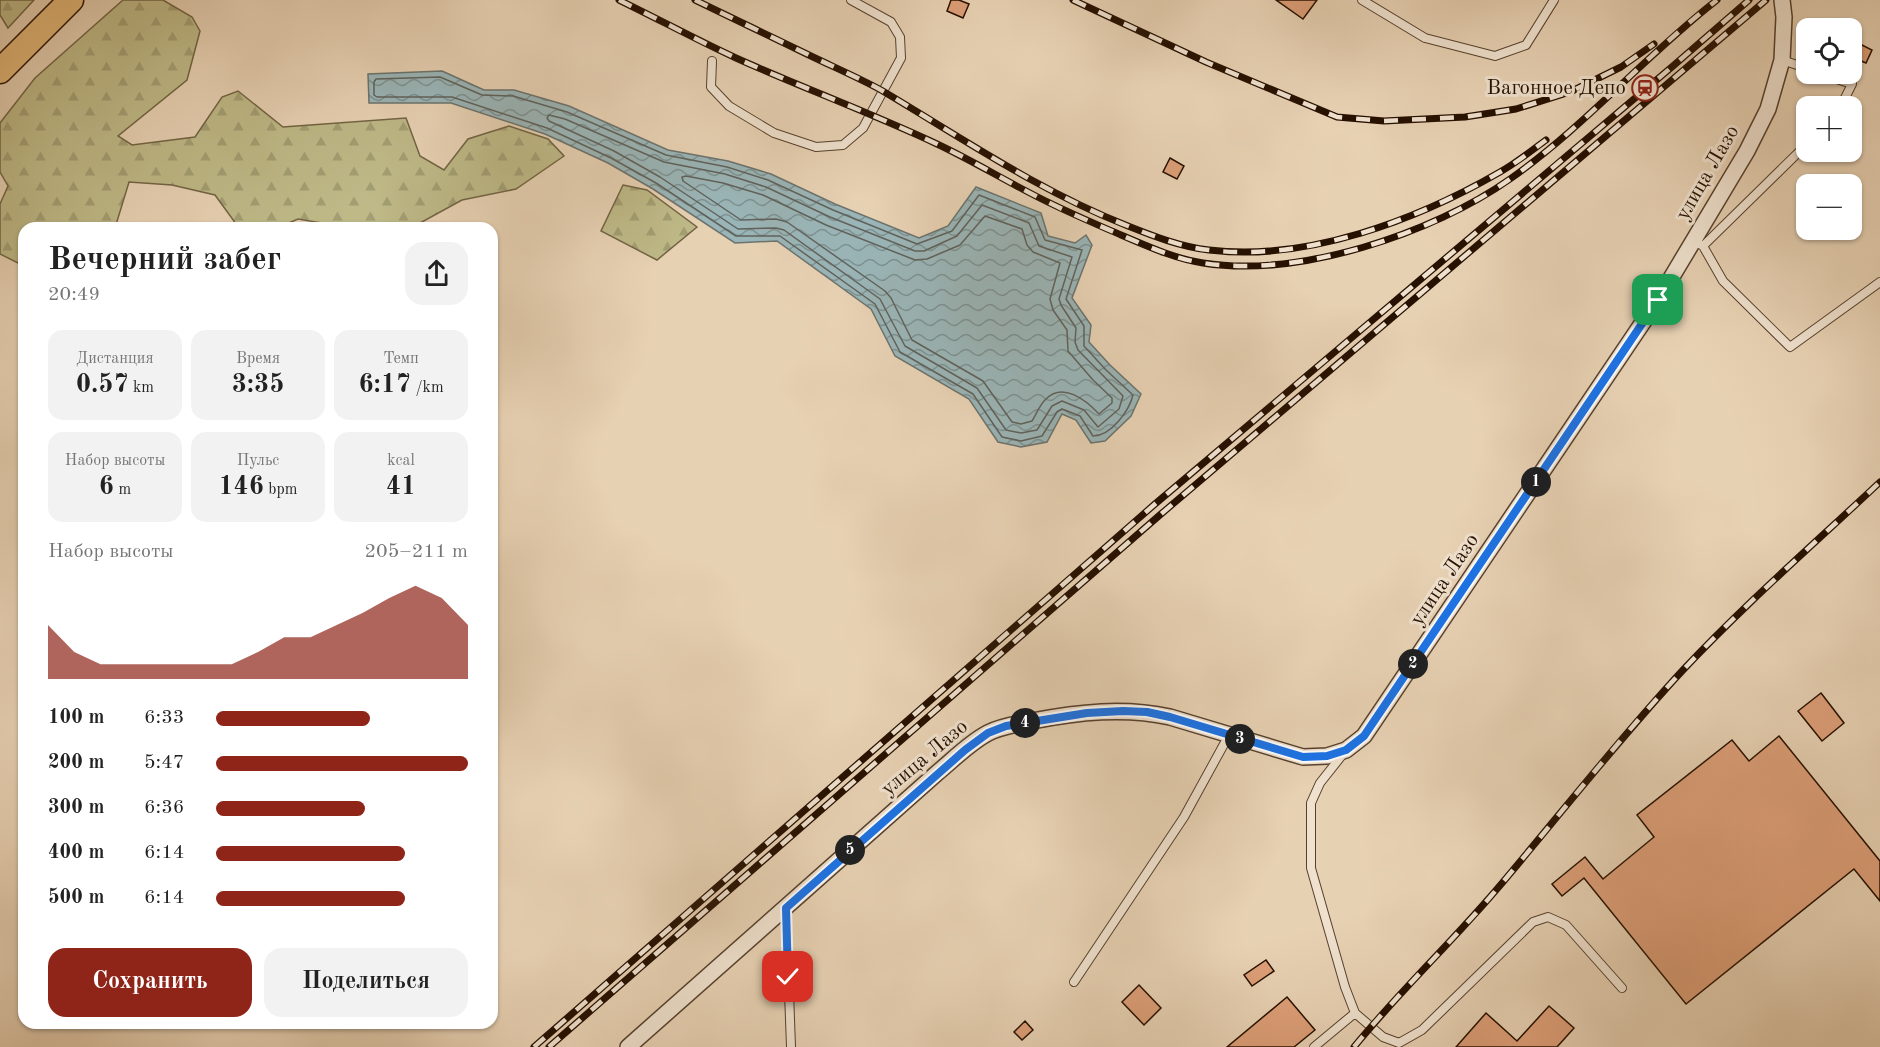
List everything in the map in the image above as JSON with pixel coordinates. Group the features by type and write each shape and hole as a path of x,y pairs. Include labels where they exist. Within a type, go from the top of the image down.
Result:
{"main road":[{"path":"0,71 71,0"}],"street":[{"name":"улица Лазо","path":"628,1047 937,773 988,733 1006,726 1047,718 1123,711 1170,717 1303,757 1327,756 1346,750 1364,736 1698,243 1763,120 1777,84 1782,60 1784,17 1782,0"}],"lane":[{"path":"712,61 711,87 729,106 774,133 816,147 843,145 863,128 900,58 900,37 891,22 851,0"},
{"path":"1362,0 1425,38 1495,56 1526,45 1554,0"},
{"path":"1782,60 1796,65"},
{"path":"1796,154 1698,243 1723,281 1790,347 1880,282"},
{"path":"1074,982 1184,818 1229,735"},
{"path":"1346,750 1320,783 1311,803 1311,868 1345,987 1355,1013 1383,1036 1399,1043 1422,1030 1533,922 1548,917 1566,925 1622,988"},
{"path":"786,908 791,1047"},
{"path":"1314,1047 1355,1013"}],"green space":[{"path":"0,0 34,0 8,28 0,15"},
{"path":"123,0 163,0 192,17 200,31 187,80 118,136 132,145 195,137 222,97 238,91 283,127 406,118 420,156 444,170 468,139 509,126 548,139 564,156 516,189 462,200 422,222 316,222 298,219 291,222 235,222 215,195 172,185 129,182 117,222 18,222 18,263 0,254 0,204 8,186 0,172 0,123 35,78"},
{"path":"623,185 647,190 697,227 657,260 601,231"}],"water":[{"path":"442,71 484,90 514,90 569,106 668,150 728,161 771,174 835,204 919,238 948,226 976,187 1041,213 1048,236 1075,243 1086,235 1092,245 1072,298 1091,325 1089,342 1141,394 1131,416 1105,441 1091,443 1076,420 1062,414 1047,442 1021,447 998,442 969,399 895,356 871,309 777,241 735,243 653,189 608,163 545,134 451,103 369,103 368,74"}],"building":[{"path":"951,0 969,4 963,18 947,11"},
{"path":"1276,0 1317,0 1303,19"},
{"path":"1862,45 1872,50 1866,63 1862,61"},
{"path":"1170,158 1184,166 1177,179 1163,172"},
{"path":"1821,693 1844,723 1822,741 1798,711"},
{"path":"1779,736 1880,861 1880,901 1854,869 1686,1004 1584,878 1562,896 1552,884 1585,857 1603,879 1654,837 1637,815 1732,740 1749,761"},
{"path":"1266,960 1274,971 1252,986 1244,975"},
{"path":"1139,985 1161,1008 1144,1025 1122,1002"},
{"path":"1287,997 1315,1030 1294,1047 1227,1047"},
{"path":"1549,1006 1574,1028 1557,1047 1456,1047 1486,1013 1517,1041"},
{"path":"1025,1021 1033,1030 1022,1040 1014,1032"}],"railway":[{"path":"619,0 736,58 937,144 1041,199 1121,235 1182,258 1203,263 1241,266 1280,264 1322,258 1363,247 1404,234 1478,199 1537,159 1717,0"},
{"path":"695,0 881,90 1063,197 1147,234 1199,249 1246,252 1284,250 1360,234 1397,221 1468,190 1506,168 1546,140"},
{"path":"1073,0 1206,62 1337,117 1384,121 1465,117 1516,109 1570,92 1621,67 1654,44"},
{"path":"534,1047 1155,504 1749,0"},
{"path":"549,1047 1161,514 1766,0"},
{"path":"1354,1047 1497,889 1683,670 1755,598 1880,482"}],"place":[{"name":"Вагонное Депо","path":"1645,88"}],"route":[{"path":"788,977 786,908 937,773 988,733 1006,726 1047,718 1123,711 1147,712 1170,717 1303,757 1327,756 1346,750 1364,736 1658,300"}]}
